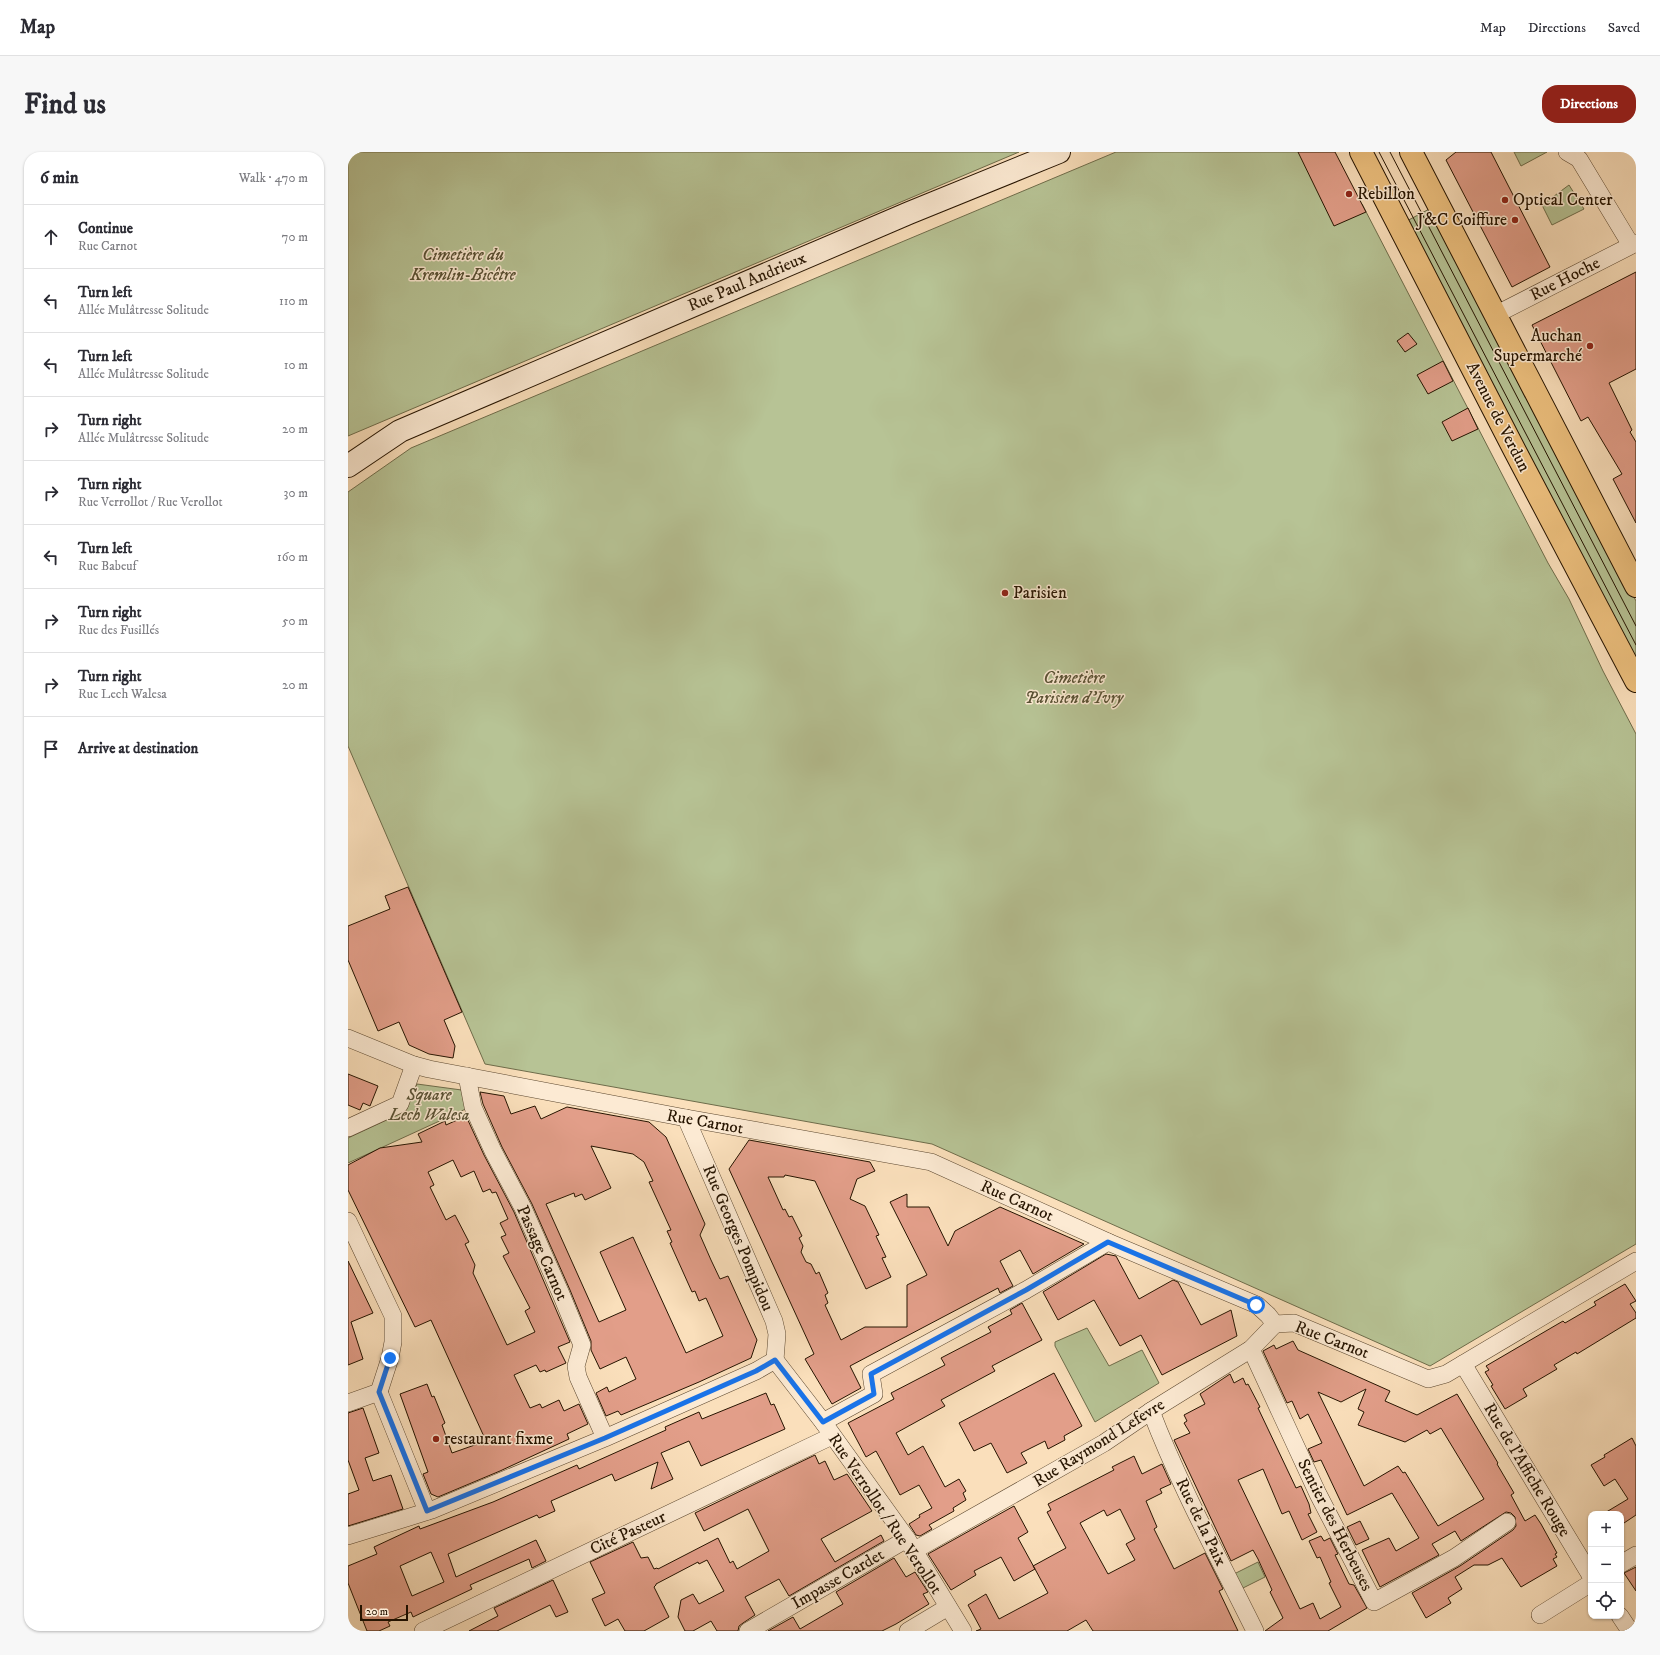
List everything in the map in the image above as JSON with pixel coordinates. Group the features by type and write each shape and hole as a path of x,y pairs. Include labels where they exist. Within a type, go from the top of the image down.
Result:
{"main road":[{"name":"Rue Paul Andrieux","path":"348,466 400,431 909,213 1060,152"},
{"name":"Avenue de Verdun","path":"1361,152 1636,682"},
{"path":"1411,152 1634,576"}],"street":[{"path":"1579,154 1634,244"},
{"name":"Rue Hoche","path":"1495,314 1634,244"},
{"name":"Rue Carnot","path":"348,1038 414,1065 686,1118 931,1162 1108,1242 1256,1305 1268,1315 1275,1324 1294,1323 1428,1379 1438,1378 1463,1364 1636,1261"},
{"path":"348,1128 400,1104 414,1065"},
{"name":"Passage Carnot","path":"467,1076 473,1107 523,1208 582,1345 576,1366 578,1377 602,1431"},
{"name":"Rue Georges Pompidou","path":"686,1118 774,1321 777,1334 775,1360"},
{"path":"348,1221 393,1316 393,1342 390,1358 379,1392 427,1511"},
{"path":"823,1422 874,1394 871,1374 1026,1290 1108,1242"},
{"name":"Rue Raymond Lefevre","path":"911,1544 1104,1443 1151,1411 1251,1349 1275,1324"},
{"name":"Sentier des Herbeuses","path":"1251,1349 1318,1494 1374,1602 1454,1558 1507,1522"},
{"path":"348,1536 427,1511 605,1438 756,1371 775,1360"},
{"name":"Rue Verrollot / Rue Verollot","path":"775,1360 823,1422 911,1544 963,1631"},
{"name":"Rue de l'Affiche Rouge","path":"1463,1364 1588,1571"},
{"path":"348,1403 379,1392"},
{"name":"Rue de la Paix","path":"1151,1411 1167,1453 1255,1631"},
{"name":"Cité Pasteur","path":"423,1631 832,1436"},
{"name":"Impasse Cardet","path":"748,1631 911,1544"},
{"path":"1624,1562 1636,1555"},
{"path":"1540,1614 1588,1585"},
{"path":"908,1631 948,1607"},
{"path":"1622,1619 1630,1631"}],"green space":[{"name":"Cimetière du Kremlin-Bicêtre","path":"348,152 1019,152 348,436"},
{"name":"Cimetière Parisien d'Ivry","path":"1116,152 1306,152 1343,212 1362,204 1548,563 1569,599 1603,671 1636,734 1636,1244 1430,1366 932,1144 485,1064 348,746 348,492 411,448"},
{"path":"1514,152 1547,152 1521,166"},
{"path":"1569,185 1584,209 1552,225 1542,205"},
{"path":"1433,207 1636,601 1636,671 1403,223"},
{"name":"Square Lech Walesa","path":"417,1084 469,1091 470,1107 348,1163 348,1138 406,1111"},
{"path":"1087,1328 1109,1366 1142,1350 1159,1383 1095,1422 1055,1346 1055,1342"},
{"path":"1258,1562 1265,1577 1241,1589 1234,1574"}],"building":[{"path":"1298,152 1335,152 1366,212 1334,226"},
{"path":"1456,152 1491,152 1550,267 1512,287 1446,160"},
{"name":"Auchan Supermarché","path":"1636,272 1636,369 1609,383 1632,430 1630,432 1636,442 1636,523 1613,479 1622,474 1588,417 1581,421 1532,325"},
{"path":"1408,333 1417,344 1405,352 1397,341"},
{"path":"1443,361 1453,381 1428,394 1417,375"},
{"path":"1468,408 1478,429 1452,441 1442,422"},
{"path":"408,887 462,1012 444,1020 455,1046 453,1058 429,1054 409,1045 399,1022 378,1031 348,960 348,926 390,909 385,896"},
{"path":"348,1074 378,1086 370,1106 363,1103 360,1110 348,1105"},
{"path":"480,1092 504,1096 511,1114 535,1106 541,1119 567,1107 649,1122 666,1137 705,1224 700,1235 711,1260 720,1279 728,1276 757,1340 751,1358 621,1415 618,1411 606,1416 596,1393 607,1387 609,1392 636,1379 626,1357 600,1369 591,1350 591,1341 570,1290 532,1204 502,1147 483,1104","holes":["591,1146 633,1154 644,1162 653,1181 649,1182 671,1230 667,1231 672,1242 670,1243 692,1292 695,1291 699,1301 706,1298 723,1336 686,1353 633,1237 600,1252 626,1310 599,1322 546,1204 574,1193 575,1197 582,1194 585,1200 611,1188"]},
{"path":"466,1116 484,1155 514,1212 570,1342 558,1347 566,1363 546,1372 545,1370 540,1372 536,1365 514,1375 530,1408 540,1404 542,1408 559,1400 564,1411 579,1404 588,1424 567,1434 569,1439 500,1471 438,1497 431,1494 423,1474 428,1472 400,1394 427,1384 432,1397 434,1396 445,1423 442,1425 452,1453 486,1441 431,1320 415,1327 348,1190 348,1165 380,1148 422,1142 418,1134 445,1121 446,1125","holes":["453,1160 461,1177 474,1171 483,1192 490,1189 492,1193 496,1192 508,1219 500,1223 506,1235 501,1237 509,1253 503,1256 530,1308 525,1311 535,1332 507,1345 473,1273 475,1265 465,1244 469,1242 455,1215 446,1220 430,1187 434,1185 428,1172"]},
{"path":"749,1140 870,1162 875,1171 857,1179 850,1199 865,1206 879,1235 876,1236 886,1257 882,1258 891,1277 866,1289 815,1181 785,1175 784,1177 768,1177 783,1210 785,1209 789,1217 792,1216 802,1236 799,1238 803,1246 801,1252 806,1262 811,1264 816,1274 819,1272 828,1293 825,1295 828,1303 825,1305 841,1340 865,1327 907,1327 907,1285 927,1275 890,1202 907,1194 907,1207 929,1207 948,1246 955,1231 1000,1207 1084,1244 1033,1274 1020,1250 1000,1261 1013,1286 1000,1293 998,1288 850,1366 861,1388 832,1404 805,1359 814,1354 729,1169"},
{"path":"1106,1254 1116,1256 1139,1299 1173,1280 1178,1282 1201,1325 1231,1310 1237,1336 1162,1375 1141,1335 1120,1346 1094,1300 1058,1320 1043,1292"},
{"path":"348,1261 373,1313 351,1322 363,1359 348,1365"},
{"path":"1625,1284 1636,1301 1630,1304 1636,1313 1636,1318 1577,1354 1576,1352 1554,1365 1557,1369 1523,1389 1527,1396 1505,1409 1491,1386 1493,1385 1485,1372 1489,1370 1486,1366 1563,1321 1565,1323 1596,1305 1594,1302"},
{"path":"1022,1303 1042,1340 992,1366 995,1371 941,1400 945,1406 896,1433 908,1455 923,1446 945,1487 959,1479 966,1491 963,1493 966,1500 953,1508 954,1511 929,1525 932,1529 920,1536 916,1535 909,1524 920,1517 919,1515 932,1508 919,1485 900,1495 876,1451 866,1457 848,1423 894,1399 891,1393 945,1365 941,1358 991,1332 988,1327 1012,1314 1010,1310"},
{"path":"1293,1341 1298,1350 1390,1391 1385,1401 1417,1415 1457,1394 1498,1463 1497,1464 1514,1493 1511,1495 1525,1521 1535,1515 1541,1524 1557,1553 1555,1554 1557,1557 1553,1559 1557,1566 1521,1587 1502,1558 1488,1565 1474,1565 1455,1577 1462,1589 1448,1598 1451,1603 1426,1618 1412,1593 1460,1566 1513,1530 1516,1526 1515,1517 1511,1513 1506,1512 1461,1541 1455,1531 1432,1544 1439,1555 1380,1587 1362,1550 1389,1538 1396,1551 1419,1538 1392,1493 1347,1515 1321,1460 1314,1462 1308,1449 1322,1443 1308,1414 1300,1419 1292,1401 1287,1403 1263,1351 1274,1345 1276,1349","holes":["1366,1389 1358,1409 1364,1412 1358,1425 1405,1442 1427,1430 1430,1434 1441,1428 1484,1499 1438,1526 1405,1472 1403,1473 1398,1466 1364,1486 1318,1392 1341,1402"]},
{"path":"1054,1373 1082,1426 1064,1436 1065,1440 1048,1449 1045,1441 1021,1453 1027,1463 1007,1473 991,1443 974,1451 959,1423"},
{"path":"1230,1374 1234,1383 1243,1378 1246,1385 1248,1384 1260,1407 1258,1408 1296,1488 1301,1486 1309,1504 1311,1513 1308,1514 1317,1532 1302,1540 1289,1511 1282,1514 1263,1469 1238,1480 1300,1609 1313,1603 1320,1619 1341,1607 1329,1583 1331,1582 1320,1557 1317,1558 1309,1541 1321,1536 1324,1541 1330,1538 1338,1554 1335,1555 1349,1584 1354,1585 1367,1608 1328,1631 1265,1631 1283,1618 1270,1592 1272,1590 1258,1559 1253,1550 1231,1561 1174,1440 1190,1433 1184,1423 1187,1421 1184,1415 1205,1404 1200,1394"},
{"path":"766,1393 771,1405 774,1404 785,1429 701,1466 689,1441 661,1453 673,1479 651,1489 658,1462 615,1481 612,1474 551,1501 555,1511 539,1518 537,1515 448,1554 456,1577 536,1540 546,1561 532,1568 529,1559 470,1585 472,1589 413,1617 411,1612 388,1622 390,1626 379,1631 367,1631 348,1583 348,1566 377,1554 374,1547 419,1526 420,1529 493,1502 577,1465 579,1469 666,1430 665,1427 699,1412 702,1419","holes":["431,1552 444,1582 412,1596 400,1566"]},
{"path":"363,1408 379,1453 365,1458 373,1481 391,1475 403,1509 348,1526 348,1494 359,1490 348,1460 348,1413"},
{"path":"1632,1438 1636,1446 1636,1515 1624,1523 1624,1511 1608,1511 1628,1499 1615,1479 1604,1486 1591,1465 1605,1457 1604,1455"},
{"path":"815,1455 819,1464 825,1461 834,1480 847,1474 872,1511 821,1539 835,1562 881,1535 884,1541 789,1596 779,1579 745,1597 755,1615 739,1626 738,1631 717,1631 711,1621 693,1631 685,1631 678,1617 681,1600 693,1594 699,1604 724,1591 707,1560 699,1564 698,1562 656,1584 654,1587 669,1617 644,1631 625,1631 618,1619 605,1626 592,1599 605,1593 590,1562 633,1542 641,1558 648,1557 654,1569 658,1569 718,1538 730,1563 733,1561 737,1569 769,1551 748,1509 704,1531 695,1513"},
{"path":"1134,1456 1142,1474 1162,1464 1171,1484 1160,1489 1162,1493 1146,1501 1157,1527 1154,1529 1174,1569 1205,1553 1223,1589 1219,1591 1238,1631 1093,1631 1086,1620 1067,1631 976,1631 981,1629 968,1605 986,1594 999,1619 1048,1593 1035,1569 1014,1581 1001,1557 974,1571 976,1575 951,1590 928,1554 1014,1506 1028,1532 1018,1538 1033,1566 1066,1548 1047,1512 1051,1510 1048,1504 1114,1470 1112,1467","holes":["1120,1509 1135,1539 1126,1544 1135,1560 1108,1574 1080,1523 1104,1510 1107,1516"]},
{"path":"1360,1521 1369,1539 1356,1545 1347,1527"},
{"path":"894,1558 906,1577 915,1572 928,1592 923,1594 929,1604 896,1624 882,1631 768,1631 793,1617 800,1629 843,1604 836,1592"},
{"path":"1636,1567 1636,1591 1624,1573"},
{"path":"553,1580 568,1612 556,1617 550,1605 497,1631 469,1631 498,1616 494,1608"}],"tram line":[{"path":"1379,152 1636,645"},
{"path":"1390,152 1636,626"}],"place":[{"name":"Rebillon","path":"1349,194"},
{"name":"Optical Center","path":"1505,200"},
{"name":"J&C Coiffure","path":"1515,220"},
{"name":"Auchan Supermarché","path":"1590,346"},
{"name":"Parisien","path":"1005,593"},
{"name":"restaurant fixme","path":"436,1439"}],"route":[{"path":"390,1358 379,1392 427,1511 605,1438 767,1366 775,1360 823,1422 874,1394 871,1374 1026,1290 1108,1242 1256,1305"}]}
